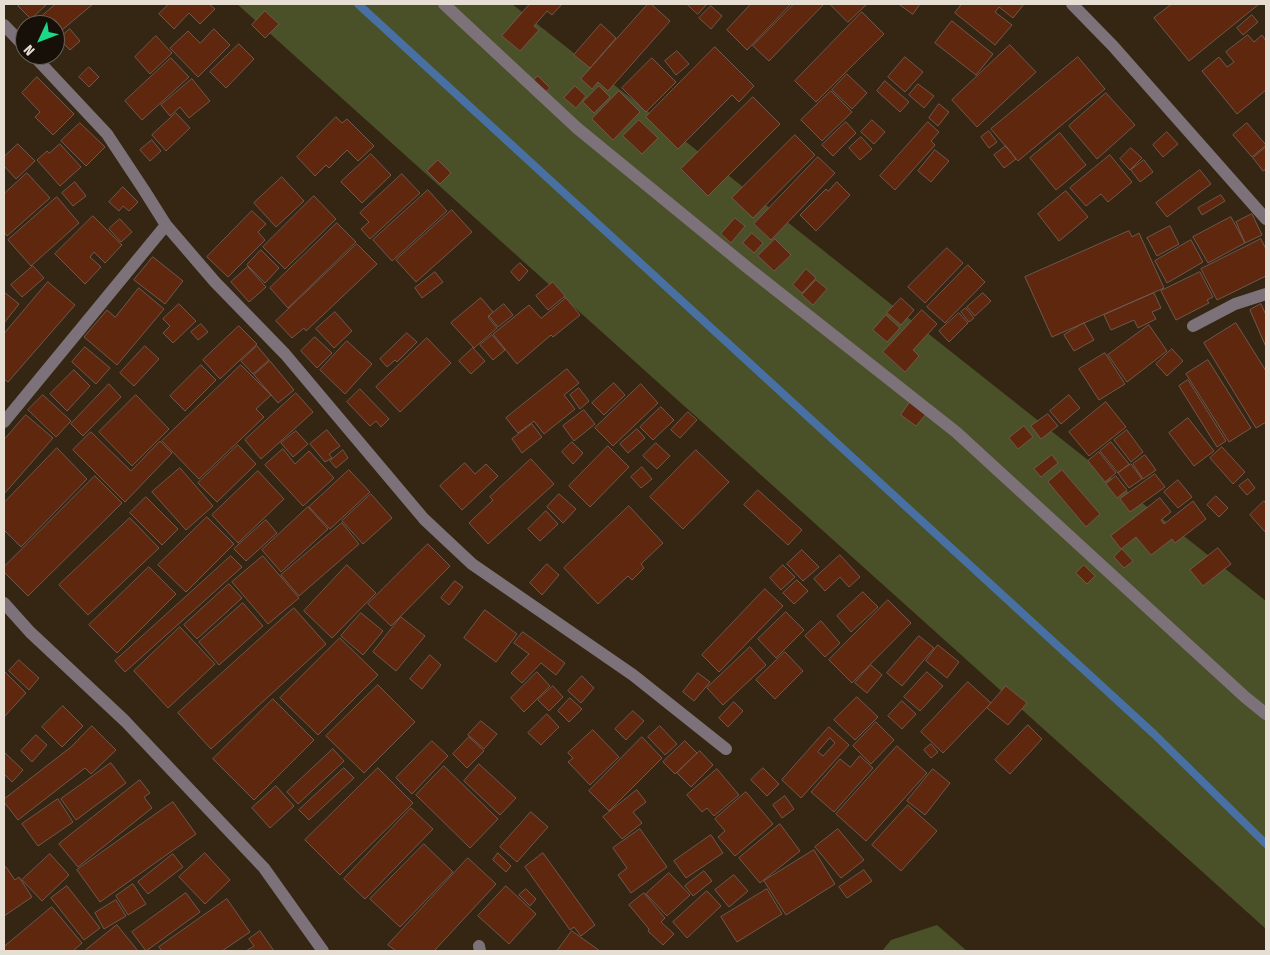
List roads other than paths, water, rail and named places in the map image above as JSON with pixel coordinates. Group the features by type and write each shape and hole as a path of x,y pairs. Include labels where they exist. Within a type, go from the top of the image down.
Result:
{"street":[{"path":"444,4 577,128 756,274 956,432 1266,714"},
{"path":"1072,4 1119,53 1266,219"},
{"path":"4,25 15,36"},
{"path":"42,65 107,134 166,225 215,282 285,354 424,519 466,558 509,590 633,675 726,749"},
{"path":"4,422 166,225"},
{"path":"1192,326 1235,304 1266,294"},
{"path":"4,603 30,632 125,721 264,868 323,951"}],"waterway":[{"path":"358,4 1154,734 1266,844"}]}
